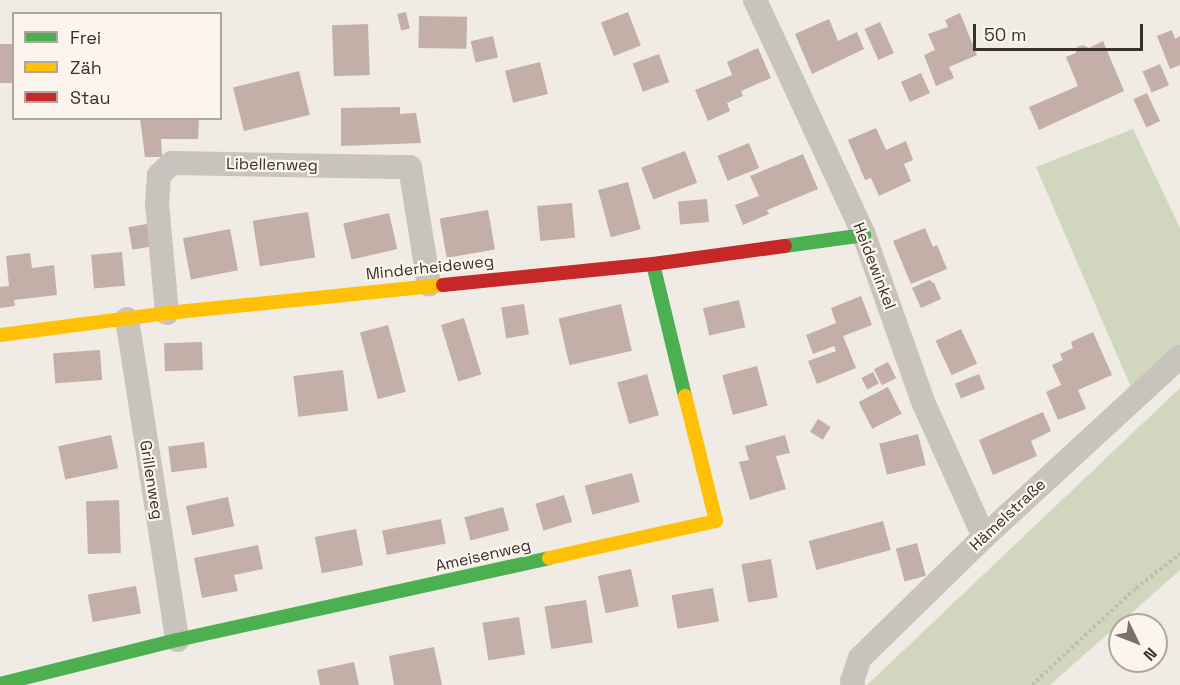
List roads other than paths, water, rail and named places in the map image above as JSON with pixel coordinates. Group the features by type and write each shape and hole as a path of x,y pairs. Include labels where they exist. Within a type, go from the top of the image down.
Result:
{"street":[{"name":"Heidewinkel","path":"755,0 864,235 924,404 984,537"},
{"name":"Libellenweg","path":"167,313 157,204 159,175 172,164 410,167 429,284"},
{"name":"Minderheideweg","path":"0,336 167,313 429,284 653,264 864,235"},
{"name":"Ameisenweg","path":"0,684 177,640 716,521 653,264"},
{"name":"Grillenweg","path":"127,319 177,640"},
{"name":"Hämelstraße","path":"853,685 860,658 984,537 1180,357"}]}
